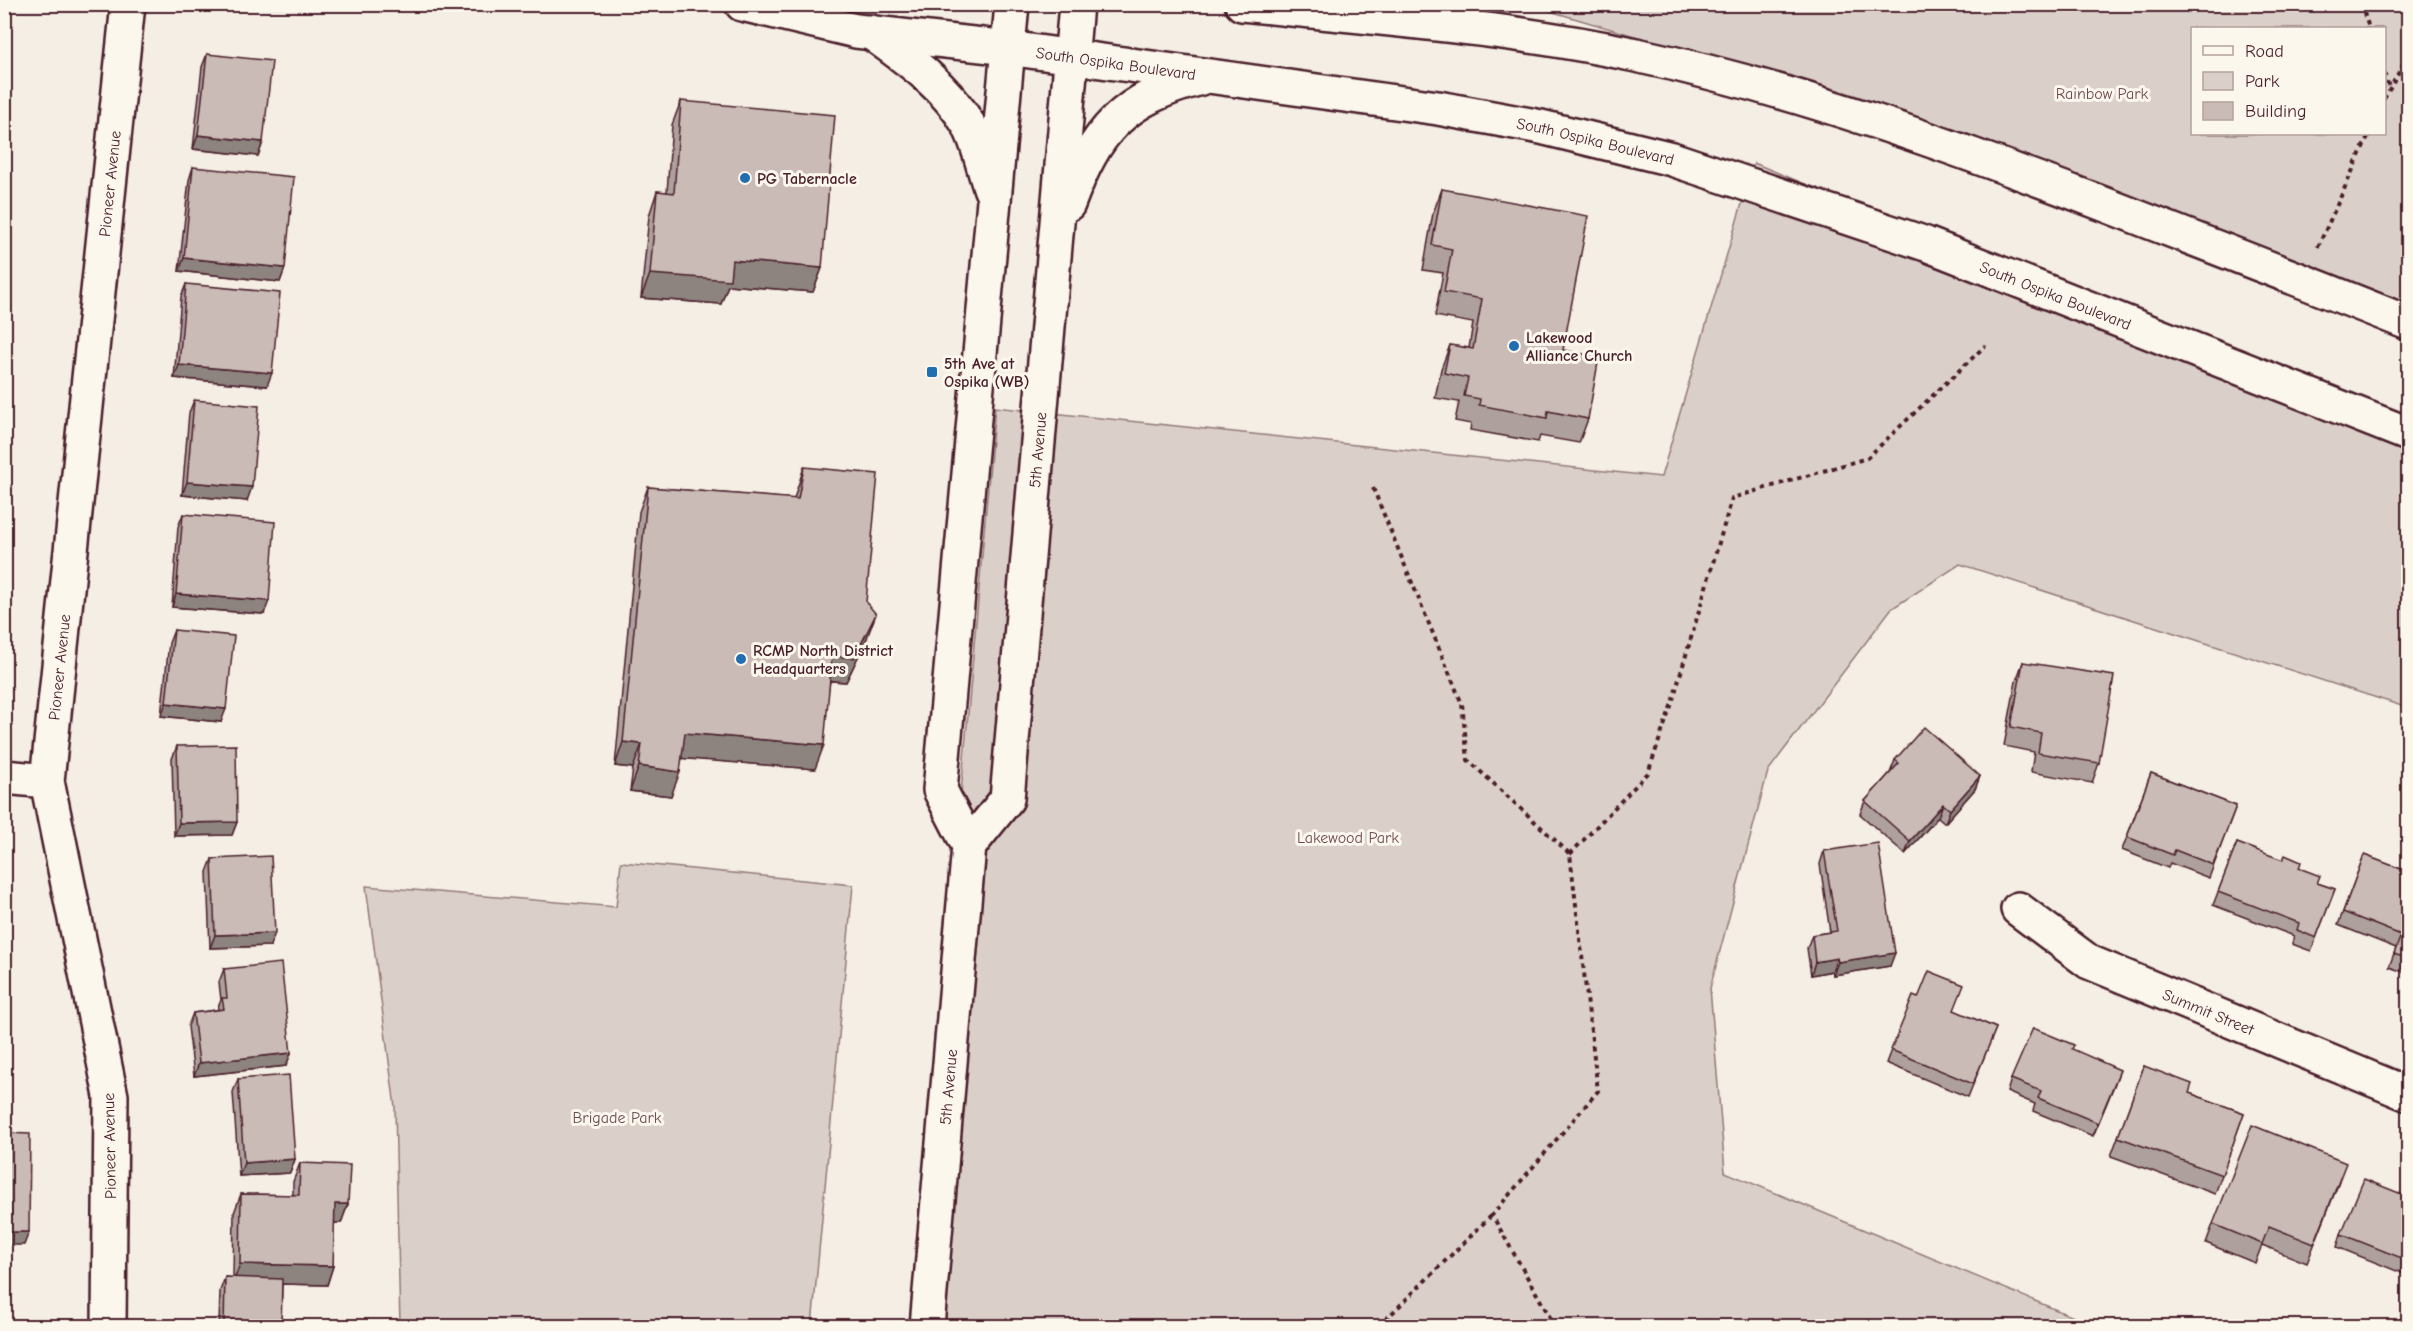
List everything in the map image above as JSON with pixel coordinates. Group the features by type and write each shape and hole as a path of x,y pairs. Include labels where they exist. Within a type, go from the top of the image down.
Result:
{"main road":[{"name":"Pioneer Avenue","path":"109,1326 111,1096 47,781 128,4"},
{"name":"South Ospika Boulevard","path":"742,4 870,32 1072,55 1507,120 1672,159 1926,244 2409,434"},
{"path":"969,846 940,790 1012,4"},
{"name":"5th Avenue","path":"927,1326 969,846 1006,799 1076,4"},
{"path":"1242,4 1544,37 1649,58 1890,126 1983,158 2409,323"},
{"path":"870,32 907,59 942,91 968,124 994,200"},
{"path":"1056,237 1089,155 1105,132 1130,108 1152,93 1213,75"},
{"path":"4,777 47,781"},
{"name":"Summit Street","path":"2018,909 2089,963 2409,1094"}],"path":[{"path":"2361,4 2368,27"},
{"path":"2386,97 2409,56"},
{"path":"2386,76 2390,87"},
{"path":"2305,281 2369,135"},
{"path":"1570,854 1648,773 1672,703 1732,498 1867,458 1986,345"},
{"path":"1373,488 1462,704 1468,760 1570,854 1598,1091 1492,1215 1379,1326"},
{"path":"1492,1215 1555,1326"}],"green space":[{"name":"Rainbow Park","path":"1544,4 2408,5 2408,315 1970,135 1543,9"},
{"name":"Lakewood Park","path":"1754,163 2408,431 2408,708 1960,564 1891,609 1768,771 1710,988 1725,1172 2095,1326 914,1326 995,407 1661,477"},
{"name":"Brigade Park","path":"621,862 853,885 812,1326 400,1326 395,1107 366,886 616,907"}],"building":[{"path":"207,54 272,61 263,142 198,135"},
{"name":"PG Tabernacle","path":"681,101 835,115 822,268 732,260 730,280 650,274 657,191 674,193"},
{"path":"193,167 294,177 285,268 184,258"},
{"name":"Lakewood Alliance Church","path":"1442,189 1588,216 1563,350 1599,357 1588,419 1548,411 1547,418 1479,405 1480,399 1464,396 1468,378 1444,373 1450,345 1473,349 1482,299 1444,292 1452,249 1432,245"},
{"path":"186,284 280,293 272,373 179,365"},
{"path":"194,400 259,406 252,487 187,482"},
{"name":"RCMP North District Headquarters","path":"804,467 878,474 866,602 876,614 854,658 832,656 824,745 685,733 680,772 639,766 642,744 623,742 648,487 798,499"},
{"path":"183,514 275,522 269,601 176,594"},
{"path":"174,630 234,636 226,709 166,703"},
{"path":"2023,662 2114,676 2099,763 2038,753 2041,733 2011,727"},
{"path":"1924,727 1980,776 1950,810 1943,804 1910,841 1865,801 1899,763 1895,760"},
{"path":"236,745 237,822 179,823 177,746"},
{"path":"2151,773 2236,806 2213,865 2175,850 2173,855 2127,837"},
{"path":"1878,843 1895,953 1838,962 1837,958 1815,962 1812,935 1837,931 1824,851"},
{"path":"2237,843 2283,860 2285,855 2301,862 2299,868 2320,876 2317,883 2335,889 2316,938 2297,930 2299,923 2218,892"},
{"path":"2364,855 2409,872 2409,959 2394,954 2401,935 2343,912"},
{"path":"271,856 275,933 215,935 212,859"},
{"path":"281,963 291,1053 199,1063 193,1013 224,1009 222,998 227,998 224,969"},
{"path":"1929,971 1964,985 1954,1010 1996,1028 1973,1084 1891,1050 1913,996 1918,998"},
{"path":"2033,1028 2074,1045 2072,1049 2120,1070 2098,1123 2038,1098 2041,1091 2011,1079"},
{"path":"2144,1066 2192,1084 2189,1093 2244,1113 2222,1175 2118,1137"},
{"path":"289,1075 295,1159 244,1163 238,1079"},
{"path":"2252,1125 2346,1163 2314,1244 2269,1226 2262,1244 2213,1224"},
{"path":"4,1133 30,1134 29,1232 4,1232"},
{"path":"300,1163 350,1165 348,1204 335,1204 333,1266 240,1264 241,1194 299,1195"},
{"path":"2364,1179 2409,1197 2409,1261 2341,1234"},
{"path":"225,1277 282,1279 281,1326 224,1326"}],"place":[{"name":"PG Tabernacle","path":"745,178"},
{"name":"Lakewood Alliance Church","path":"1514,346"},
{"name":"5th Ave at Ospika (WB)","path":"932,372"},
{"name":"RCMP North District Headquarters","path":"741,659"}]}
